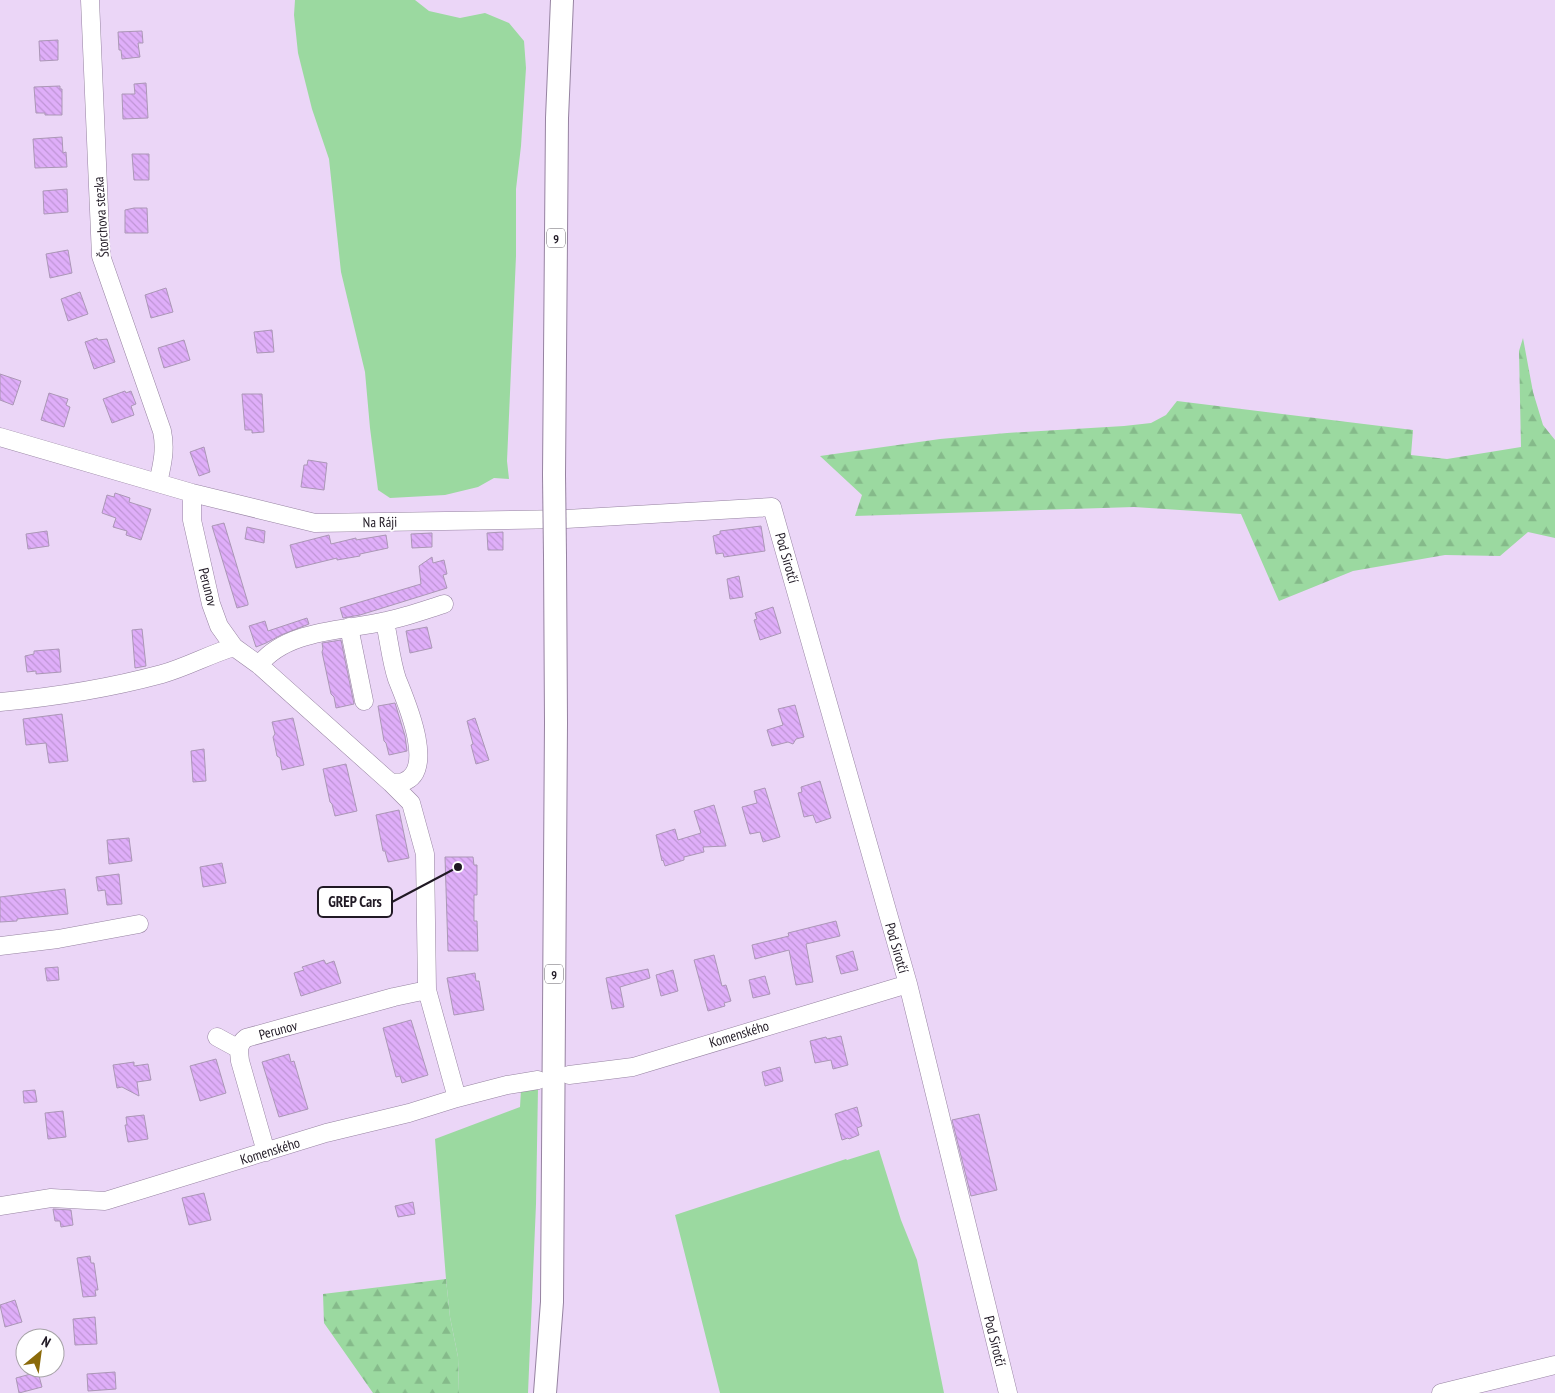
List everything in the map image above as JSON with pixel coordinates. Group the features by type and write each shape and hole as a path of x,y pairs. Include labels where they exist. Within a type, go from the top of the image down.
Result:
{"main road":[{"name":"9","path":"545,1393 552,1302 556,733 554,475 557,118 562,0"}],"street":[{"name":"Štorchova stezka","path":"90,0 102,256 162,431 165,444 158,483"},
{"name":"Na Ráji","path":"0,437 192,493 314,523 566,519 772,507"},
{"name":"Perunov","path":"192,493 192,520 219,626 234,647 259,664 412,804 425,854 427,990 457,1098"},
{"name":"Pod Sirotčí","path":"772,507 908,984 1008,1393"},
{"path":"259,664 266,655 286,644 324,631 385,622 444,604"},
{"path":"385,622 397,678 408,703 420,755 412,775 404,781 391,783"},
{"path":"349,627 364,701"},
{"path":"0,702 95,689 138,680 181,668 216,652 234,647"},
{"path":"0,946 58,939 139,924"},
{"name":"Komenského","path":"569,1076 633,1067 908,984"},
{"name":"Perunov","path":"239,1049 246,1038 394,997 427,990"},
{"path":"217,1036 239,1049 240,1061 266,1152"},
{"name":"Komenského","path":"0,1206 51,1198 105,1201 326,1133 409,1113 457,1098 538,1080"},
{"path":"1441,1393 1555,1365"}],"green space":[{"path":"295,0 415,0 429,11 460,18 485,13 509,23 524,41 526,68 516,189 516,256 507,461 509,479 494,478 478,487 445,495 390,498 378,490 365,372 341,272 329,159 312,109 298,53 294,15"},
{"path":"1523,338 1533,392 1543,425 1555,440 1555,538 1528,532 1500,556 1445,555 1353,571 1279,601 1241,514 1134,507 855,516 862,495 820,456 940,439 1151,423 1166,415 1177,401 1413,430 1411,455 1447,459 1521,447 1519,351"},
{"path":"538,1088 536,1204 528,1393 459,1393 458,1357 450,1317 435,1139 520,1107 521,1090"},
{"path":"879,1150 901,1220 917,1260 944,1393 720,1393 675,1215"},
{"path":"446,1279 450,1317 458,1357 459,1393 373,1393 324,1323 323,1294"}],"building":[{"path":"142,31 143,43 138,43 140,57 122,59 121,50 119,50 118,32"},
{"path":"58,40 58,60 40,61 39,41"},
{"path":"146,83 148,118 123,119 122,94 135,94 134,84"},
{"path":"60,86 60,89 62,89 62,115 36,113 34,87"},
{"path":"62,137 63,153 66,152 67,167 35,168 33,139"},
{"path":"132,154 149,154 149,180 134,180"},
{"path":"67,189 68,212 44,214 43,191"},
{"path":"147,208 148,233 125,233 125,210"},
{"path":"68,250 72,273 50,278 46,254"},
{"path":"166,288 173,312 151,318 145,295"},
{"path":"80,292 88,314 68,321 61,299"},
{"path":"272,330 274,352 257,353 254,332"},
{"path":"97,338 98,340 107,339 115,362 94,369 85,342"},
{"path":"184,340 190,360 164,368 158,348"},
{"path":"0,374 21,381 13,405 0,400"},
{"path":"125,391 126,393 131,391 136,404 131,406 134,415 112,423 103,399"},
{"path":"49,393 68,399 66,405 70,407 64,427 41,420"},
{"path":"242,394 262,394 264,432 252,433 252,430 245,430"},
{"path":"204,447 210,472 199,476 190,452"},
{"path":"308,460 327,463 324,490 301,487 304,465 307,465"},
{"path":"115,493 130,498 129,502 151,509 141,540 126,535 127,531 113,527 116,518 102,513 107,495 114,497"},
{"path":"224,523 248,603 248,605 237,608 212,526"},
{"path":"761,526 765,551 724,557 723,553 716,554 713,536 720,534 720,531"},
{"path":"247,527 265,531 264,543 245,539"},
{"path":"47,531 49,546 28,549 26,534"},
{"path":"503,532 503,550 488,550 487,533"},
{"path":"432,533 432,547 412,548 411,534"},
{"path":"329,535 331,544 356,538 356,540 386,535 388,548 360,554 360,556 337,560 337,558 296,568 290,545"},
{"path":"432,557 433,563 444,560 447,574 443,575 447,588 360,615 343,618 340,608 421,584 419,566"},
{"path":"739,576 743,597 730,599 727,579"},
{"path":"773,607 781,633 760,640 754,620 757,619 755,613"},
{"path":"307,618 309,624 256,647 249,626 265,621 268,631"},
{"path":"427,627 432,648 410,653 406,631"},
{"path":"142,629 146,666 135,668 132,630"},
{"path":"341,640 354,704 336,708 334,697 331,694 322,652 322,643"},
{"path":"59,649 61,672 36,674 36,671 27,672 25,656 34,654 34,651"},
{"path":"395,703 405,736 407,751 389,755 384,741 378,706"},
{"path":"795,705 804,737 796,739 793,744 788,742 772,746 767,730 783,725 778,709"},
{"path":"62,714 68,761 49,763 46,743 26,745 23,719"},
{"path":"293,718 304,765 282,770 273,737 275,734 272,722"},
{"path":"475,718 489,760 476,764 467,721"},
{"path":"204,749 206,781 193,782 191,751"},
{"path":"346,764 357,811 335,816 323,769"},
{"path":"820,781 831,818 816,823 813,815 804,817 798,793 802,792 801,787"},
{"path":"765,788 780,837 763,842 760,832 750,834 742,807 757,803 754,791"},
{"path":"714,805 726,846 703,847 704,852 684,857 684,860 665,866 656,835 675,829 678,840 701,833 694,811"},
{"path":"399,810 409,858 388,862 385,851 383,851 376,815"},
{"path":"129,838 132,861 109,864 107,840"},
{"path":"445,857 473,857 474,865 477,865 477,895 474,895 474,921 477,921 478,951 448,951"},
{"path":"222,863 226,883 203,887 200,867"},
{"path":"119,874 122,904 107,905 105,890 98,891 96,877"},
{"path":"65,889 68,914 0,922 0,897"},
{"path":"836,921 840,936 806,944 813,982 796,985 789,950 755,959 752,945 789,936 788,933"},
{"path":"853,951 858,970 841,974 836,956"},
{"path":"714,955 722,986 726,985 731,1001 724,1003 725,1006 708,1011 694,960"},
{"path":"324,960 326,964 334,961 341,983 301,996 294,973 304,970 302,967"},
{"path":"58,967 59,980 47,981 45,968"},
{"path":"648,969 650,978 620,987 624,1007 612,1009 606,978"},
{"path":"673,970 678,991 661,996 656,975"},
{"path":"475,973 476,981 479,981 484,1010 454,1015 447,978"},
{"path":"765,976 770,994 753,998 749,980"},
{"path":"411,1020 428,1075 402,1083 400,1076 396,1077 383,1028"},
{"path":"841,1036 848,1065 833,1069 831,1060 815,1063 810,1041"},
{"path":"289,1054 291,1062 294,1061 308,1109 279,1117 262,1062"},
{"path":"216,1059 226,1093 200,1101 190,1066"},
{"path":"134,1062 134,1066 148,1064 151,1080 137,1082 139,1096 122,1087 117,1088 113,1065"},
{"path":"780,1067 783,1081 765,1086 762,1072"},
{"path":"35,1090 37,1102 24,1103 23,1091"},
{"path":"857,1107 862,1126 857,1128 859,1135 842,1140 835,1114"},
{"path":"63,1111 66,1137 48,1139 45,1113"},
{"path":"979,1114 997,1190 971,1196 952,1120"},
{"path":"144,1115 148,1139 128,1142 125,1125 127,1125 126,1117"},
{"path":"204,1193 211,1220 189,1225 182,1198"},
{"path":"413,1202 415,1214 398,1217 395,1206"},
{"path":"53,1209 71,1210 73,1225 61,1227 60,1221 55,1221"},
{"path":"90,1256 91,1263 94,1263 98,1290 95,1290 96,1296 83,1297 77,1258"},
{"path":"15,1300 22,1322 5,1327 0,1305"},
{"path":"95,1317 97,1344 75,1345 73,1319"},
{"path":"115,1372 116,1389 88,1391 87,1374"},
{"path":"16,1378 40,1378 42,1387 19,1393"}],"place":[{"name":"GREP Cars","path":"458,867"}]}
